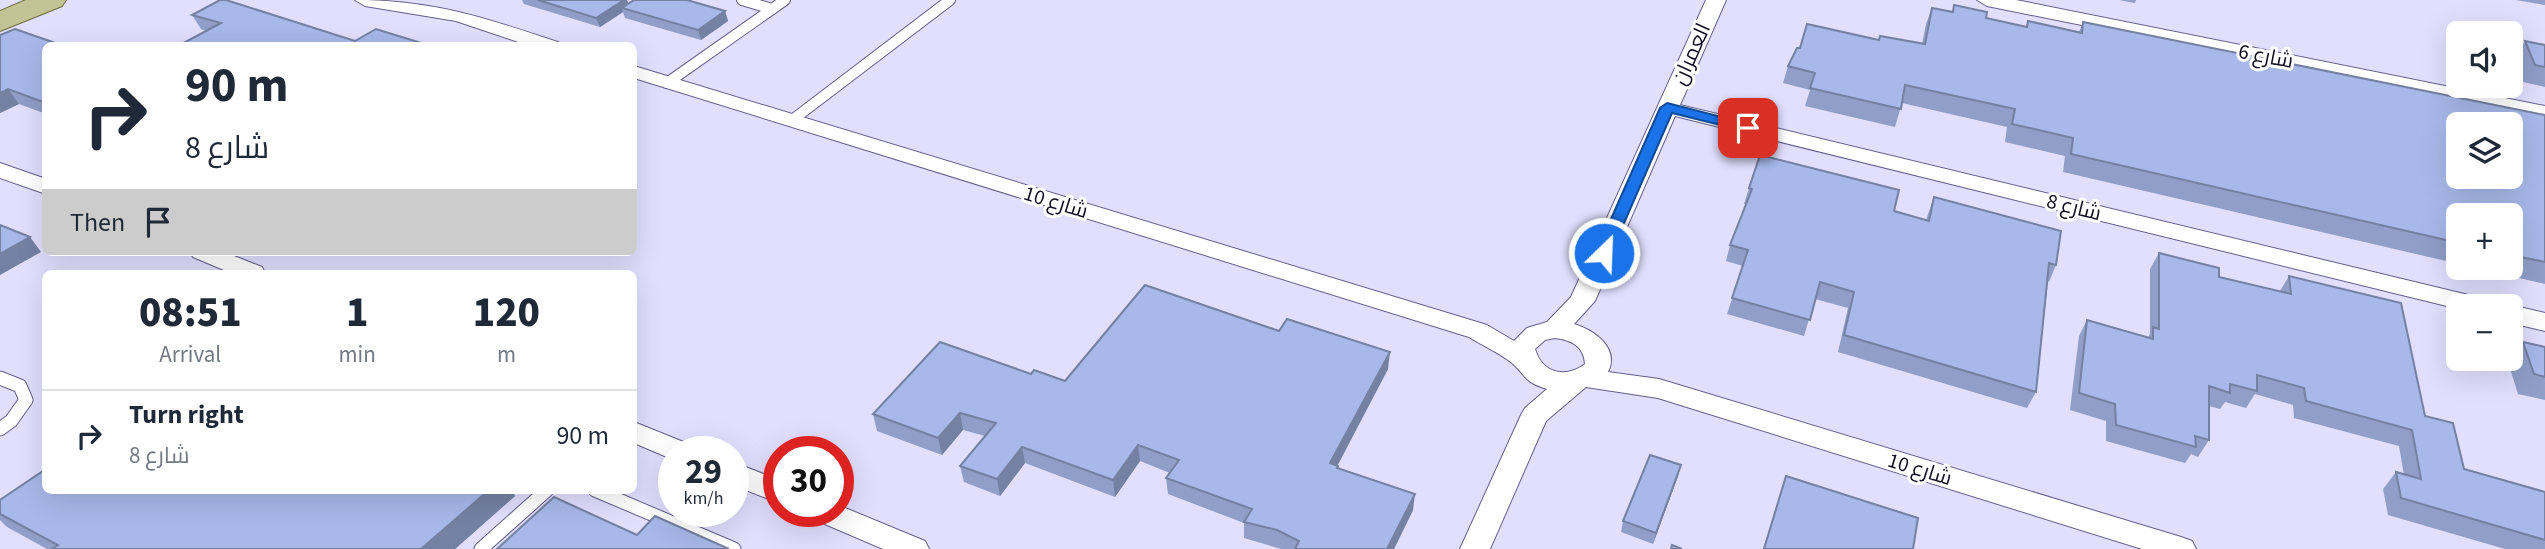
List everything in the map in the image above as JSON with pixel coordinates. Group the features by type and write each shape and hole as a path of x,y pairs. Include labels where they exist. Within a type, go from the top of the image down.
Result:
{"main road":[{"path":"0,22 51,0"}],"street":[{"path":"365,0 460,16 539,42"},
{"path":"433,0 460,16"},
{"name":"العمران","path":"1529,365 1522,349 1582,301 1716,0"},
{"name":"شارع 6","path":"1987,0 2545,112"},
{"name":"شارع 10","path":"637,73 1478,331 1579,334 1587,364"},
{"name":"شارع 8","path":"1667,108 2446,297"},
{"path":"0,170 42,186"},
{"path":"212,256 246,270"},
{"path":"1475,549 1535,415 1587,364 1582,301"},
{"path":"2523,317 2545,322"},
{"name":"شارع 10","path":"1478,331 1545,379 1587,364 1659,389 2181,549"},
{"path":"1529,365 1535,415"},
{"path":"637,433 658,442"},
{"path":"854,524 914,549"}],"lane":[{"path":"741,0 772,9"},
{"path":"667,83 785,0"},
{"path":"791,121 950,0"},
{"path":"0,378 20,386 26,400 11,421 0,429"},
{"path":"481,549 543,494"},
{"path":"604,494 734,549"}],"building":[{"path":"220,0 226,0 355,41 376,29 418,42 185,42 221,23 192,15"},
{"path":"538,0 624,0 596,18"},
{"path":"634,0 687,0 725,11 698,30 622,8"},
{"path":"1954,5 1987,12 1986,18 2027,27 2028,21 2082,33 2083,22 2446,95 2446,98 2461,98 2545,115 2545,262 2523,257 2523,203 2446,203 2446,240 2071,154 2073,138 2012,124 2015,109 1905,85 1901,109 1810,88 1815,73 1788,66 1797,48 1800,48 1807,24 1879,40 1880,36 1925,44 1932,8 1953,12"},
{"path":"15,29 52,42 42,42 42,102 8,89 0,93 0,35"},
{"path":"2525,41 2545,45 2545,67 2535,65"},
{"path":"1760,155 1899,190 1894,211 1929,221 1934,197 2061,231 2056,265 2049,263 2036,392 1844,335 1854,292 1820,282 1810,320 1732,298 1748,250 1730,245 1752,189 1749,188"},
{"path":"0,225 30,237 0,254"},
{"path":"2159,253 2219,268 2219,277 2291,294 2289,276 2401,303 2425,416 2453,423 2464,469 2545,492 2545,540 2401,498 2396,472 2421,479 2412,430 2306,401 2304,388 2257,375 2257,391 2230,384 2230,393 2209,386 2209,440 2195,436 2196,447 2116,425 2115,404 2079,393 2087,320 2153,339 2153,327 2159,329"},
{"path":"1145,285 1279,331 1287,319 1390,352 1330,463 1338,466 1337,468 1415,494 1387,549 1295,549 1299,541 1277,530 1244,522 1252,509 1166,478 1179,460 1138,445 1113,480 1022,447 997,479 960,466 996,423 960,413 938,438 873,414 940,342 1031,374 1034,370 1065,381"},
{"path":"2523,342 2545,347 2545,377 2534,374"},
{"path":"1650,455 1681,465 1656,533 1623,521"},
{"path":"42,472 42,494 484,494 421,549 52,549 58,545 0,514 0,500"},
{"path":"1786,476 1918,518 1913,549 1764,549"},
{"path":"554,497 637,535 655,516 658,517 658,527 680,527 729,549 497,549"}],"route":[{"path":"1604,253 1667,108 1748,128"}]}
